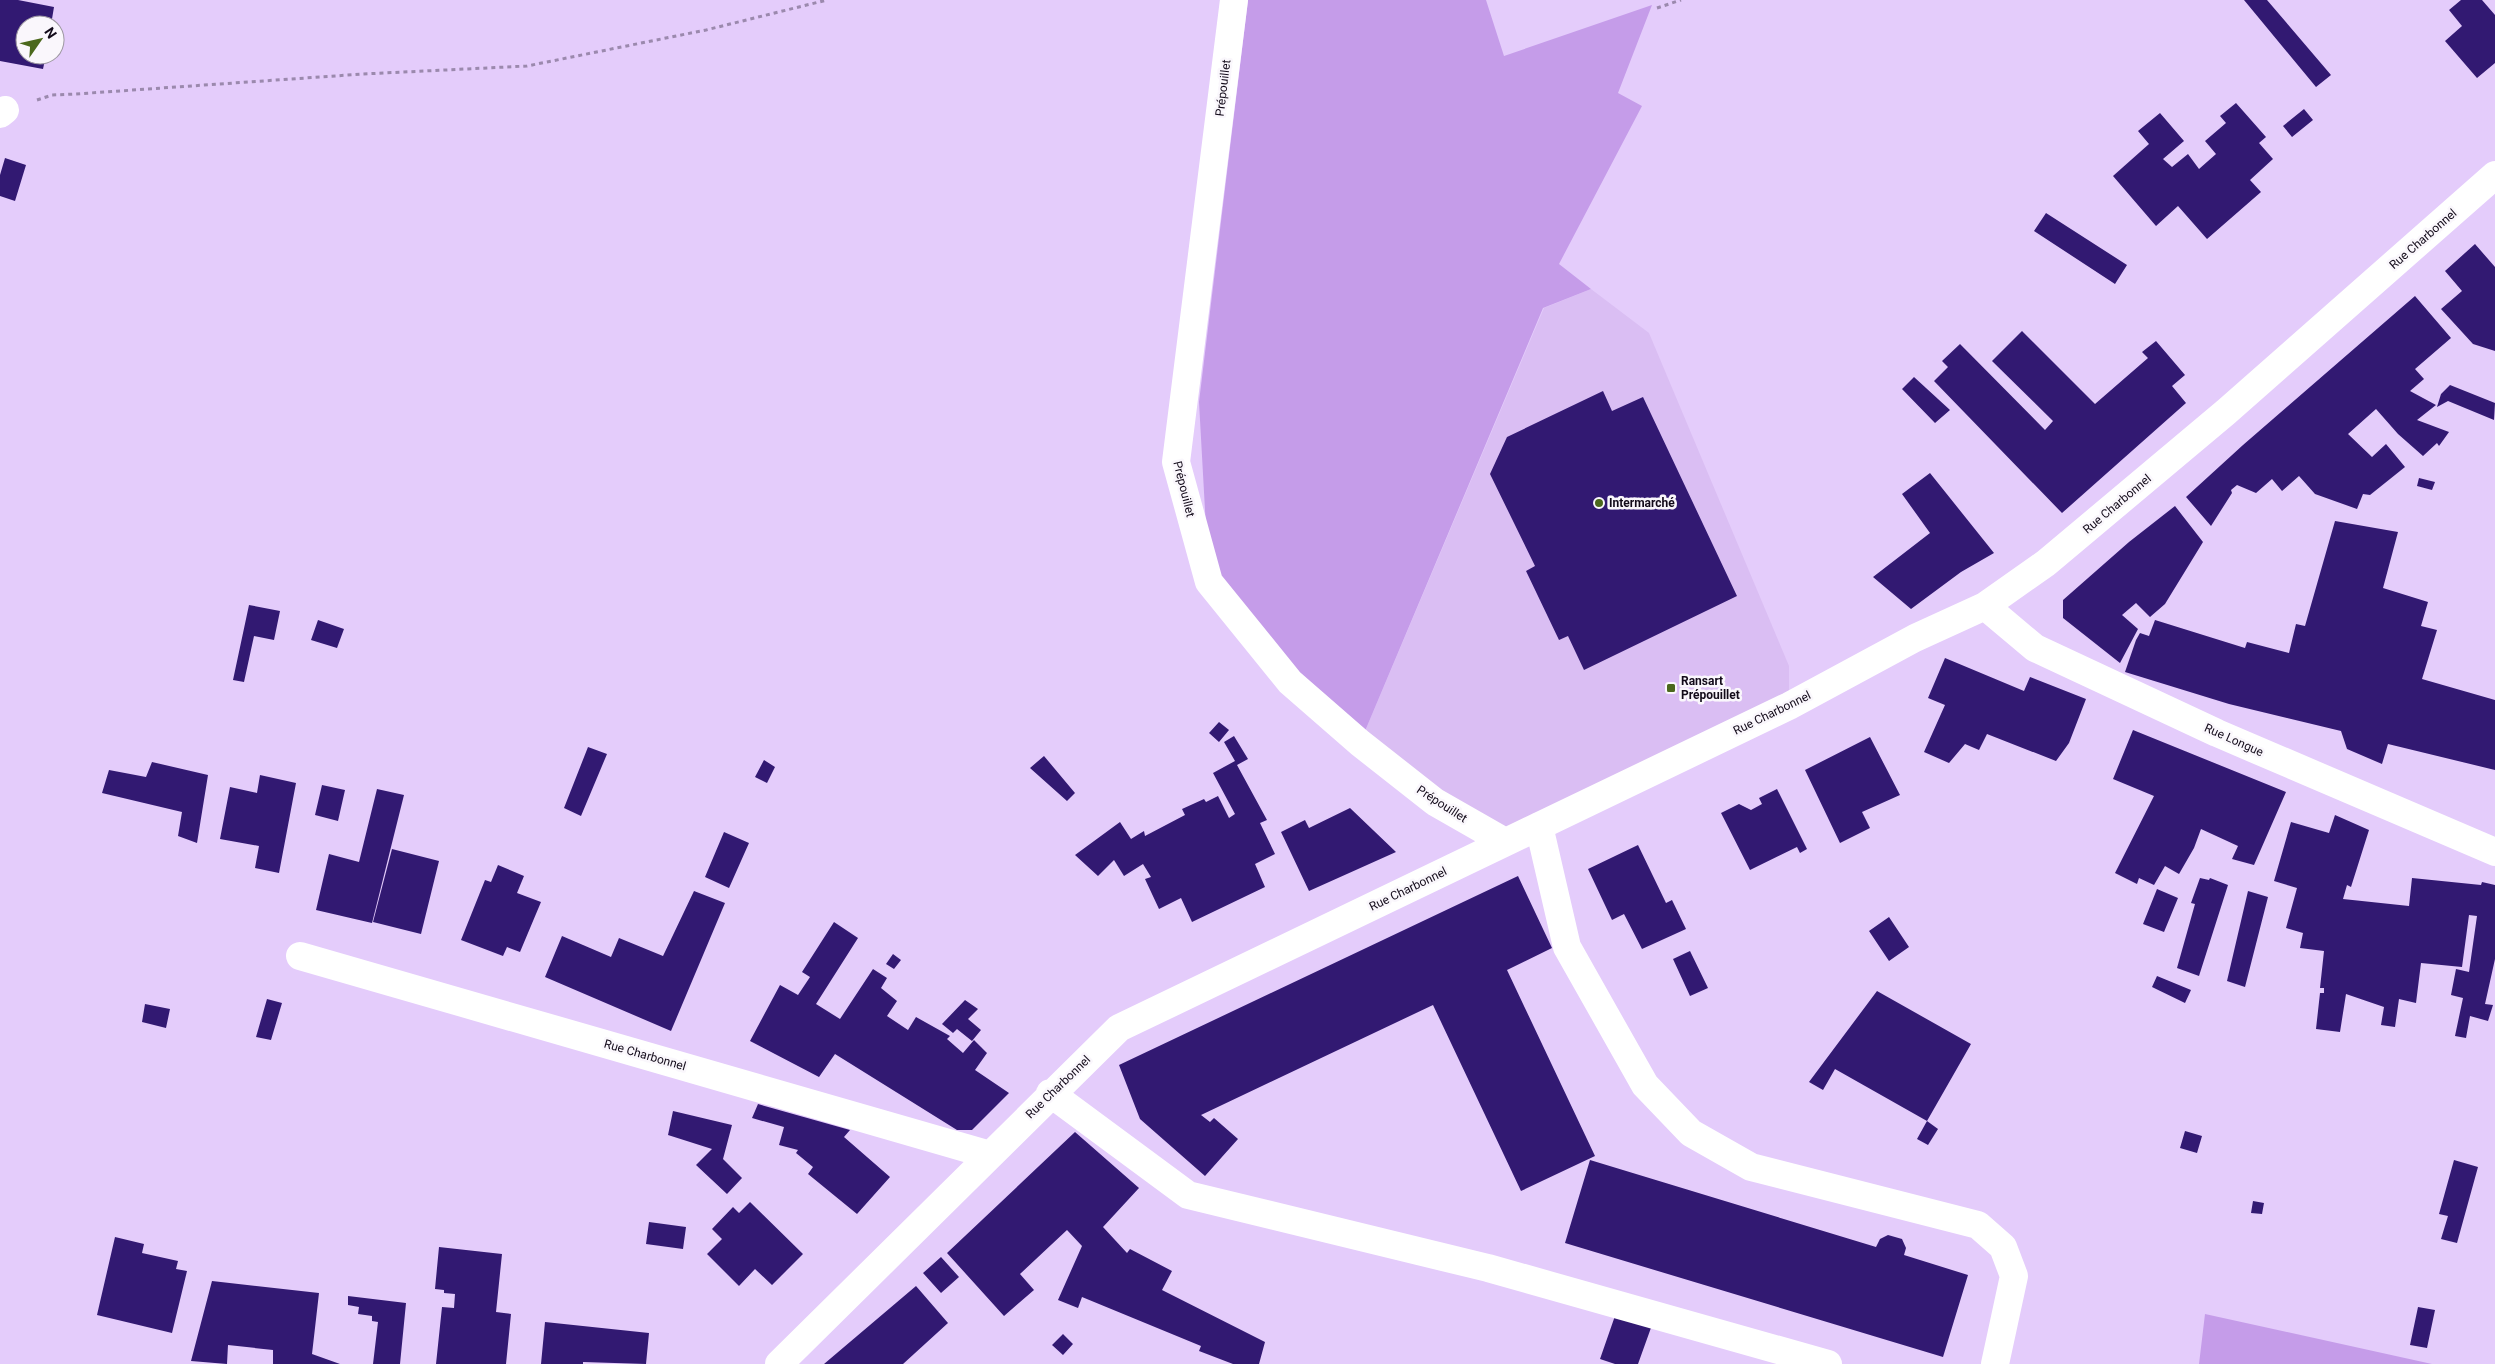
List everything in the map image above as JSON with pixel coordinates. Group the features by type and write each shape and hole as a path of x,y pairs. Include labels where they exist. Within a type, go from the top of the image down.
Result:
{"street":[{"name":"Prépouillet","path":"1234,0 1176,462 1209,582 1290,682 1360,743 1435,802 1505,842"},
{"name":"Rue Charbonnel","path":"778,1364 990,1155 1050,1093 1119,1028 1789,706 1915,638 1985,606 2046,563 2226,412 2495,175"},
{"name":"Rue Longue","path":"1985,606 2036,648 2217,733 2495,852"},
{"path":"1539,826 1566,947 1645,1085 1690,1133 1751,1167 1978,1225 2003,1247 2014,1276 1995,1364"},
{"name":"Rue Charbonnel","path":"300,956 990,1155"},
{"path":"1050,1093 1188,1195 1488,1268 1828,1364"}],"path":[{"path":"3,112 52,95 363,74 527,66 706,30 827,0"},
{"path":"1657,8 1680,0"}],"shaded area":[{"path":"1248,0 1486,0 1504,56 1652,5 1618,93 1642,106 1559,264 1591,289 1543,308 1360,743 1209,582 1199,402"},
{"path":"1591,289 1649,333 1789,666 1789,706 1505,842 1360,743 1544,308"},
{"path":"2205,1314 2432,1364 2199,1364"}],"building":[{"path":"0,0 18,0 54,7 53,15 15,15 15,64 0,61"},
{"path":"2244,0 2267,0 2331,75 2316,87"},
{"path":"2461,0 2482,0 2495,15 2495,63 2477,78 2445,41 2462,26 2449,10"},
{"path":"22,65 44,65 43,69"},
{"path":"2236,103 2266,137 2259,143 2273,159 2250,180 2261,192 2207,239 2178,206 2156,226 2113,176 2149,144 2138,131 2160,113 2184,141 2163,159 2172,167 2188,154 2199,169 2216,154 2205,141 2226,123 2220,116"},
{"path":"2304,109 2313,120 2292,137 2283,126"},
{"path":"5,158 26,165 15,201 0,196 0,175"},
{"path":"2046,213 2127,265 2115,284 2034,231"},
{"path":"2475,244 2495,267 2495,351 2473,344 2441,309 2462,291 2445,271"},
{"path":"2415,296 2451,338 2415,369 2424,379 2410,391 2436,405 2417,420 2449,432 2439,446 2437,443 2423,456 2398,434 2376,409 2348,434 2372,457 2386,444 2405,467 2370,495 2363,494 2357,509 2315,494 2299,476 2282,491 2272,479 2256,493 2237,485 2231,490 2232,493 2211,526 2186,497"},
{"path":"2022,331 2095,404 2148,358 2142,352 2156,341 2185,375 2172,386 2186,403 2062,513 1934,381 1948,367 1942,361 1960,344 2045,430 2053,421 1992,361"},
{"path":"1914,377 1950,410 1935,423 1902,389"},
{"path":"2450,385 2495,403 2494,420 2448,401 2437,407 2441,394"},
{"name":"Intermarché","path":"1603,391 1612,411 1643,397 1737,596 1584,670 1568,636 1559,640 1526,571 1535,566 1490,474 1507,437"},
{"path":"1930,473 1994,553 1961,572 1911,609 1873,577 1930,533 1902,494"},
{"path":"2419,478 2435,482 2432,490 2417,486"},
{"path":"2175,506 2203,542 2165,604 2150,617 2136,603 2122,615 2138,629 2120,663 2063,618 2063,600 2129,542"},
{"path":"2335,521 2398,532 2383,588 2428,602 2421,626 2437,630 2422,679 2495,700 2495,770 2388,744 2382,764 2347,749 2341,731 2229,704 2125,672 2140,633 2149,636 2155,620 2245,648 2247,642 2289,653 2296,624 2305,626"},
{"path":"249,605 280,611 274,640 254,636 244,682 233,680"},
{"path":"318,620 344,629 337,648 311,640"},
{"path":"1945,658 2024,691 2030,677 2086,699 2069,743 2056,761 1987,734 1979,750 1965,744 1949,763 1924,752 1945,705 1928,698"},
{"path":"1219,722 1229,730 1219,742 1209,733"},
{"path":"2133,730 2286,792 2254,865 2232,859 2238,846 2201,829 2194,848 2179,874 2165,866 2154,885 2139,878 2137,884 2115,873 2154,796 2113,779"},
{"path":"1234,736 1248,759 1237,765 1267,820 1260,823 1275,854 1255,864 1265,887 1192,922 1181,898 1159,909 1145,879 1151,877 1143,864 1124,876 1114,860 1098,876 1075,855 1120,822 1131,839 1144,831 1145,836 1185,815 1182,809 1204,799 1206,802 1218,796 1229,818 1235,814 1213,773 1235,761 1224,742"},
{"path":"1870,737 1900,795 1862,812 1870,828 1840,843 1805,770"},
{"path":"588,747 607,754 581,816 564,808"},
{"path":"1044,756 1075,793 1067,801 1030,768"},
{"path":"764,760 775,767 767,783 755,777"},
{"path":"152,762 208,775 197,843 178,836 182,812 102,793 109,770 146,777"},
{"path":"260,775 296,783 279,873 255,868 259,846 220,839 230,787 257,793"},
{"path":"322,785 345,790 338,821 315,815"},
{"path":"377,789 404,795 372,923 316,910 329,854 359,862"},
{"path":"1777,789 1807,849 1800,853 1797,847 1750,870 1721,813 1739,804 1751,810 1762,804 1759,798"},
{"path":"1350,808 1396,852 1309,891 1281,832 1305,820 1309,828"},
{"path":"2335,815 2369,830 2351,887 2347,885 2343,899 2409,906 2412,878 2481,885 2482,882 2495,885 2495,959 2485,1004 2493,1005 2488,1021 2470,1016 2466,1038 2455,1036 2463,998 2451,995 2456,969 2469,972 2477,916 2469,915 2462,967 2421,963 2416,1003 2399,999 2395,1027 2381,1025 2384,1007 2346,994 2340,1032 2316,1029 2320,993 2324,993 2324,988 2320,988 2324,951 2300,948 2303,933 2286,928 2297,888 2274,881 2291,822 2329,833"},
{"path":"724,832 749,843 729,888 705,877"},
{"path":"1638,845 1666,903 1672,900 1686,929 1642,949 1624,914 1612,920 1588,869"},
{"path":"392,849 439,861 421,934 373,922"},
{"path":"498,865 524,876 517,893 541,902 520,952 507,947 503,956 461,940 485,880 491,882"},
{"path":"1518,876 1552,948 1507,970 1595,1156 1521,1191 1433,1005 1201,1115 1210,1122 1214,1118 1238,1139 1205,1176 1140,1119 1119,1065"},
{"path":"2200,878 2209,880 2210,878 2228,885 2199,976 2177,968 2195,904 2191,903"},
{"path":"2157,889 2178,898 2164,932 2143,924"},
{"path":"694,891 725,903 671,1031 545,977 562,936 611,957 619,938 663,956"},
{"path":"2248,891 2268,897 2245,987 2227,981"},
{"path":"1889,917 1909,947 1889,961 1869,931"},
{"path":"834,922 858,938 816,1004 840,1019 873,969 887,978 881,988 897,1001 887,1016 908,1030 916,1017 950,1036 947,1039 963,1053 974,1040 987,1053 975,1070 1009,1093 972,1130 957,1130 835,1054 819,1077 750,1041 780,985 798,995 810,977 802,972"},
{"path":"1690,951 1708,988 1690,996 1673,959"},
{"path":"893,954 901,960 894,969 886,964"},
{"path":"2157,976 2191,990 2185,1003 2152,987"},
{"path":"1877,991 1971,1044 1927,1121 1835,1069 1823,1090 1809,1082"},
{"path":"267,999 282,1003 271,1040 256,1037"},
{"path":"965,1000 978,1009 968,1019 981,1030 972,1041 957,1029 953,1033 942,1024"},
{"path":"145,1004 170,1009 166,1028 142,1022"},
{"path":"758,1104 850,1130 844,1137 890,1177 857,1214 808,1174 813,1167 796,1153 798,1150 779,1145 784,1127 752,1118"},
{"path":"673,1111 732,1125 723,1159 742,1178 727,1194 696,1165 712,1149 668,1135"},
{"path":"1927,1121 1938,1129 1928,1145 1917,1139"},
{"path":"2185,1131 2202,1136 2197,1153 2180,1148"},
{"path":"1075,1132 1139,1188 1103,1227 1127,1253 1130,1249 1172,1271 1162,1290 1265,1342 1259,1364 1233,1364 1199,1351 1201,1346 1082,1297 1078,1308 1058,1300 1082,1246 1067,1230 1020,1274 1034,1290 1004,1316 947,1253"},
{"path":"1590,1160 1876,1247 1880,1239 1888,1235 1902,1239 1906,1248 1904,1255 1968,1275 1943,1357 1565,1243"},
{"path":"2454,1160 2478,1167 2457,1243 2441,1239 2448,1216 2439,1214"},
{"path":"2253,1201 2264,1203 2262,1214 2251,1213"},
{"path":"750,1202 803,1254 772,1285 755,1269 739,1286 707,1254 722,1239 712,1229 733,1207 739,1213"},
{"path":"649,1222 686,1227 683,1249 646,1244"},
{"path":"115,1237 144,1244 142,1253 178,1261 176,1269 187,1271 172,1333 97,1315"},
{"path":"439,1247 502,1254 496,1312 511,1314 506,1364 436,1364 442,1307 454,1308 455,1294 444,1293 444,1290 435,1289"},
{"path":"941,1257 959,1277 941,1293 923,1273"},
{"path":"212,1281 319,1293 312,1354 340,1364 273,1364 273,1350 228,1345 227,1364 191,1361"},
{"path":"916,1286 948,1323 903,1364 824,1364"},
{"path":"348,1296 406,1303 400,1364 373,1364 378,1322 372,1321 372,1316 358,1314 359,1307 348,1305"},
{"path":"2418,1307 2435,1310 2427,1348 2410,1345"},
{"path":"1616,1313 1652,1325 1638,1364 1615,1364 1600,1359"},
{"path":"545,1322 649,1333 646,1364 583,1362 583,1364 541,1364"},
{"path":"1063,1334 1073,1344 1063,1355 1052,1345"}],"place":[{"name":"Intermarché","path":"1599,503"},
{"name":"Ransart Prépouillet","path":"1671,688"}]}
